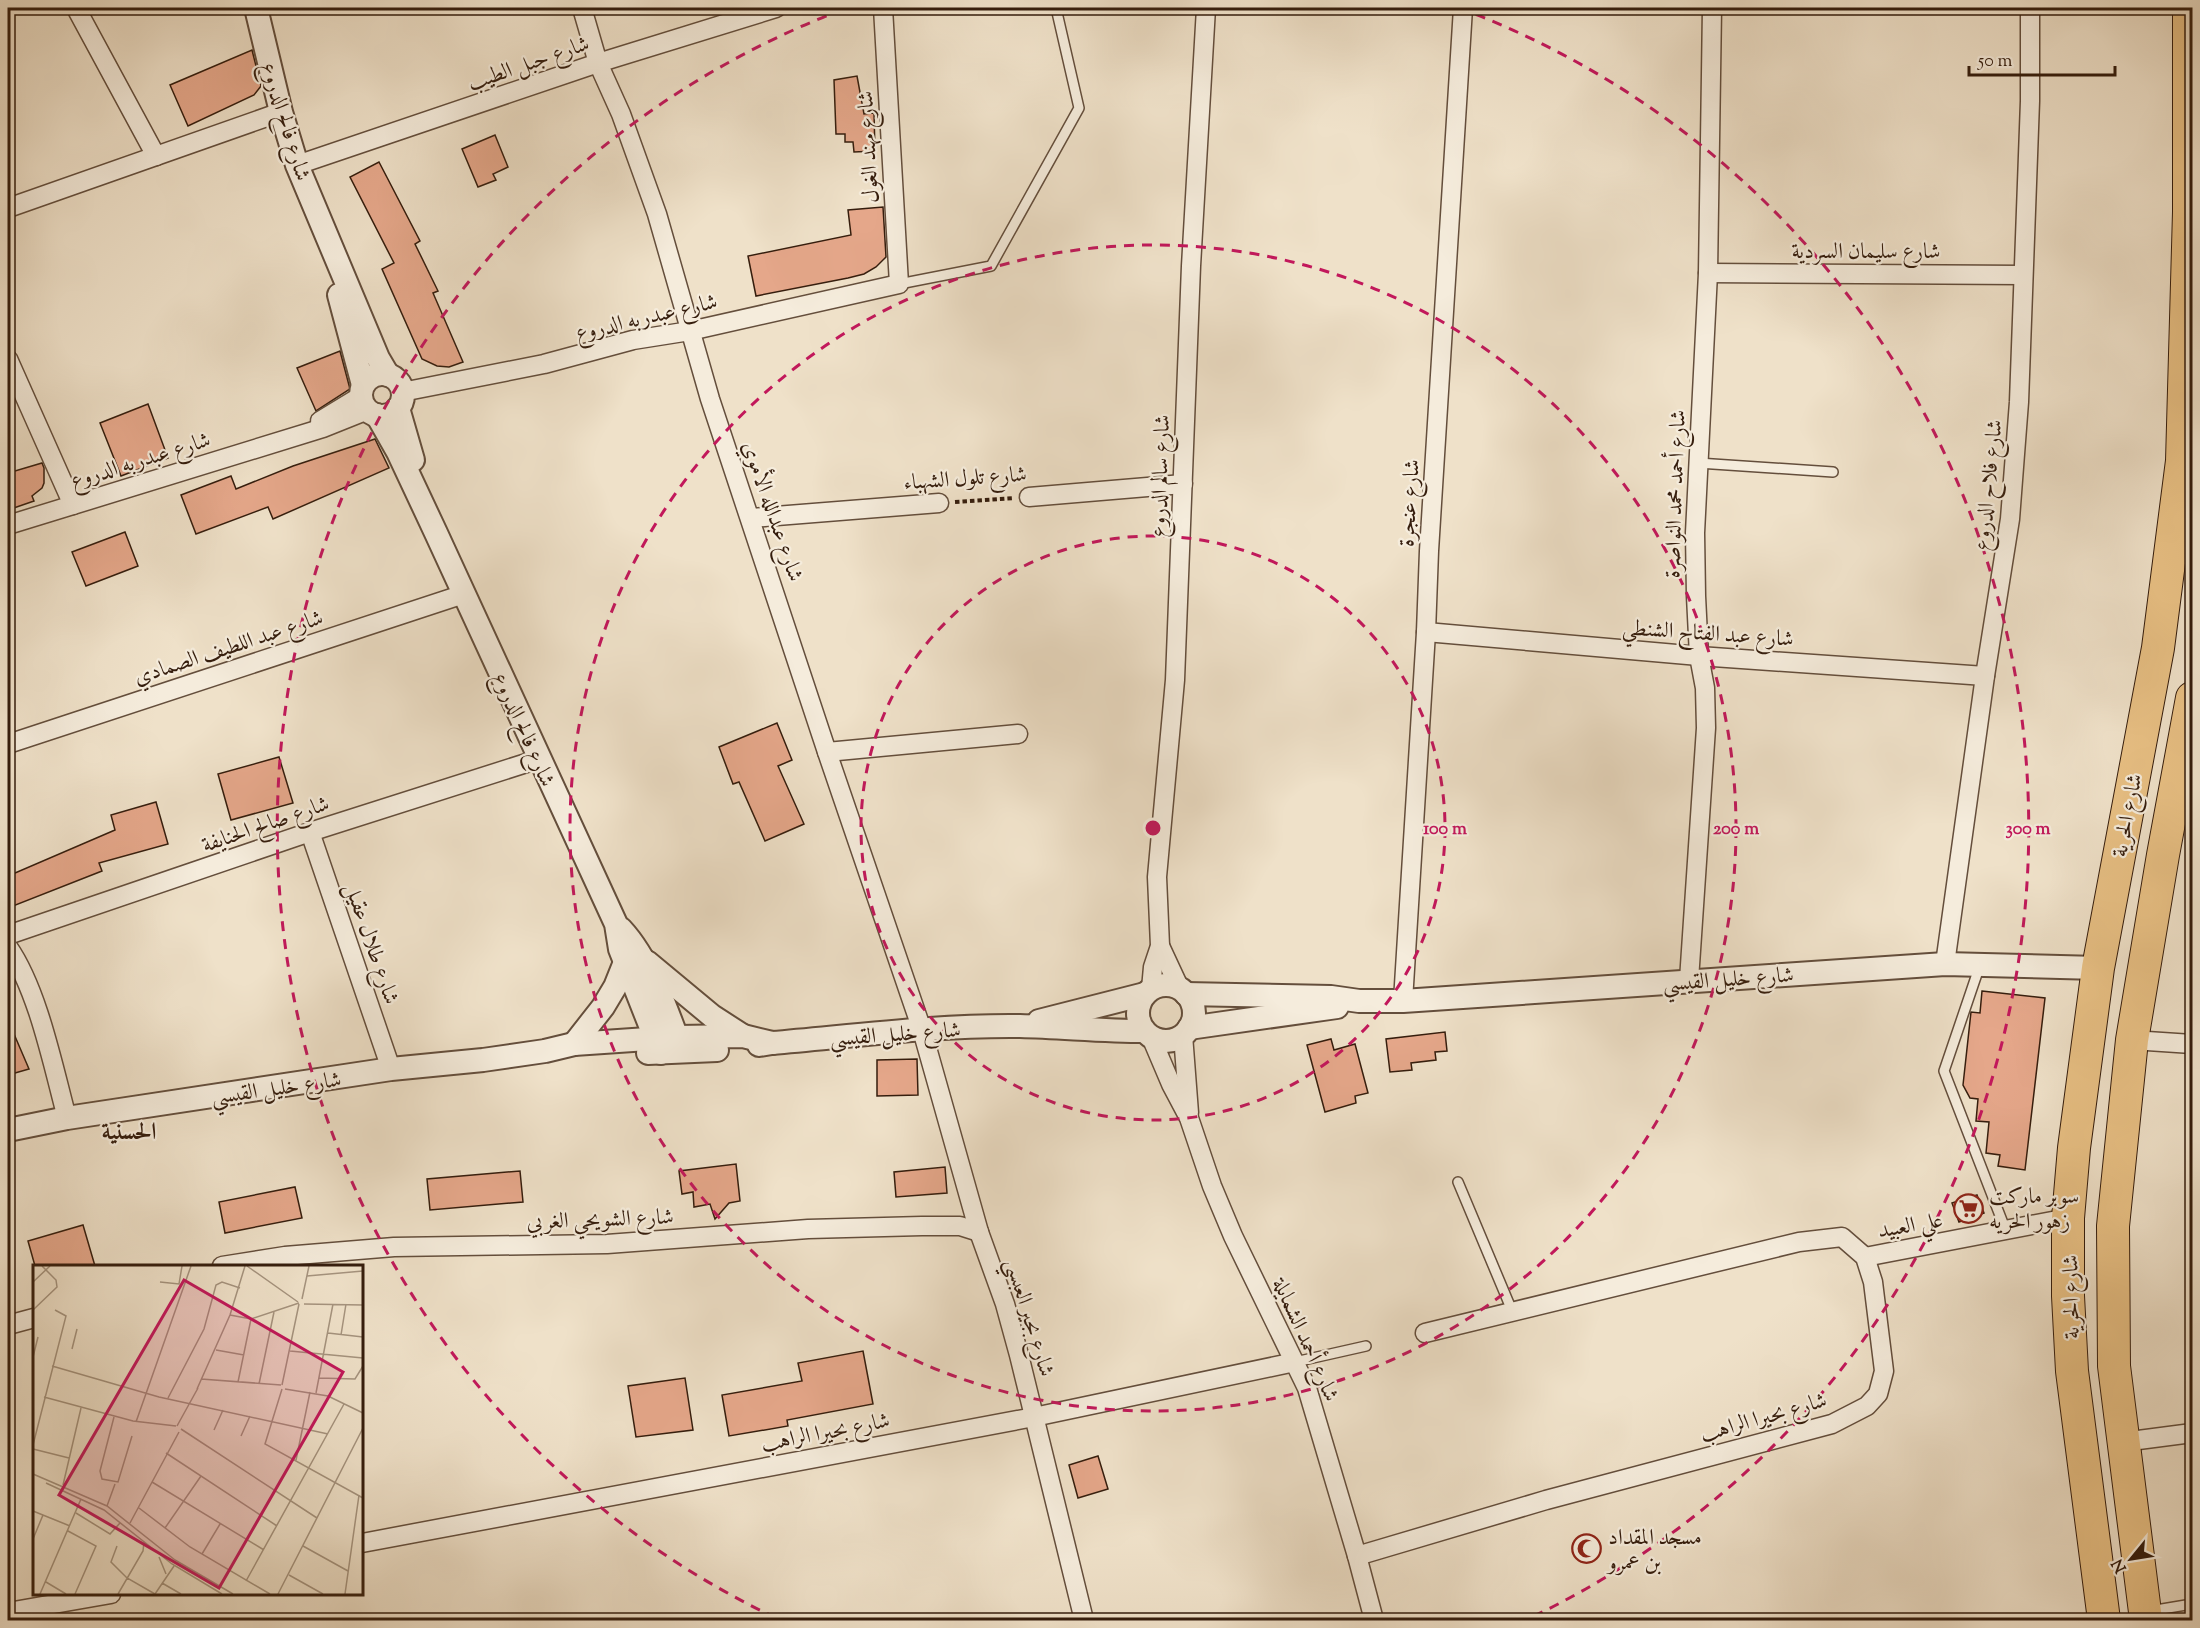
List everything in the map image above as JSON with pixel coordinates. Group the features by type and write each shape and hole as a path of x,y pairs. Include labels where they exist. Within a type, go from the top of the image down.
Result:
{"highway":[{"name":"شارع الحرية","path":"2104,1620 2072,1371 2068,1296 2068,1218 2074,1148 2098,968 2158,648 2188,448 2189,8"},
{"name":"شارع الحرية","path":"2145,1616 2114,1366 2114,1226 2132,1040 2163,855 2185,775 2192,700"}],"street":[{"path":"76,8 156,156"},
{"name":"شارع فالح الدروع","path":"256,8 281,112 297,165 325,232 340,298 380,397 398,452 538,759 633,959 669,1045"},
{"name":"شارع عبدالله الأموي","path":"582,8 598,63 621,114 657,214 690,331 827,752 922,1030"},
{"name":"شارع جبل الطيب","path":"297,165 598,63 776,8"},
{"name":"شارع مهند الغول","path":"883,8 899,284"},
{"name":"شارع سالم الدروع","path":"1148,992 1160,946 1157,877 1175,680 1191,266 1206,8"},
{"name":"شارع عنجرة","path":"1403,1001 1463,8"},
{"name":"شارع أحمد محمد النواصرة","path":"1689,980 1706,728 1705,688 1699,656 1695,532 1708,273 1712,8"},
{"name":"شارع فلاح الدروع","path":"1945,964 1985,676 2010,519 2019,402 2030,101 2030,8"},
{"path":"8,208 281,112"},
{"name":"شارع سليمان السردية","path":"1708,273 2023,275"},
{"name":"شارع عبدربه الدروع","path":"8,525 286,438 380,397 544,364 633,340 690,331 899,284"},
{"path":"8,359 73,505"},
{"name":"شارع تلول الشهباء","path":"1029,497 1183,484"},
{"name":"شارع تلول الشهباء","path":"751,518 939,503"},
{"name":"شارع عبد اللطيف الصمادي","path":"8,744 464,594"},
{"name":"شارع عبد الفتاح الشنطي","path":"1426,632 1699,656 1985,676"},
{"path":"827,752 1018,734"},
{"name":"شارع صالح الحنايفة","path":"8,935 310,832 538,759"},
{"name":"شارع طلال عقيل","path":"310,832 391,1069"},
{"name":"شارع سالم الدروع","path":"1160,946 1183,992"},
{"path":"8,947 19,963 45,1036 67,1118"},
{"path":"574,1044 603,1007 633,959 742,1036"},
{"name":"شارع خليل القيسي","path":"1183,992 1403,1001 1945,964 2098,968"},
{"path":"1165,985 1183,992 1191,1001 1194,1014 1186,1032 1167,1041 1148,1034 1138,1016 1138,1007 1148,992 1165,985"},
{"name":"شارع خليل القيسي","path":"1019,1026 1148,992"},
{"name":"شارع خليل القيسي","path":"1186,1032 1330,1010 1359,1001"},
{"name":"شارع خليل القيسي","path":"8,1130 67,1118 391,1069 545,1051 574,1044 745,1048 772,1042 922,1030 1019,1026 1148,1034"},
{"name":"شارع بجير العبسي","path":"922,1030 979,1232 1005,1304 1084,1620"},
{"name":"شارع أحمد الشمايلة","path":"1186,1032 1189,1118"},
{"name":"شارع أحمد الشمايلة","path":"1148,1034 1189,1118 1212,1186 1233,1236 1307,1388 1374,1620"},
{"name":"شارع خليل القيسي","path":"545,1051 579,1055 742,1036 772,1042"},
{"path":"2132,1040 2193,1044"},
{"name":"علي العبيد","path":"1865,1257 2068,1218"},
{"name":"شارع الشويحي الغربي","path":"228,1265 285,1256 394,1247 607,1244 808,1229 922,1226 960,1226 979,1232"},
{"path":"1425,1334 1799,1242 1842,1237 1865,1257"},
{"name":"شارع بحيرا الراهب","path":"1357,1556 1546,1500 1832,1424 1867,1406 1878,1394 1884,1371 1873,1282 1865,1257"},
{"path":"8,1325 33,1318"},
{"name":"شارع بحيرا الراهب","path":"363,1543 1034,1417 1295,1362"},
{"path":"2124,1442 2193,1433"},
{"path":"8,1612 100,1595"}],"lane":[{"path":"899,284 991,266 1079,108 1056,8"},
{"path":"1698,463 1833,471"},
{"path":"1980,965 1944,1071 2006,1231"},
{"path":"1458,1182 1513,1313"},
{"path":"1295,1362 1366,1346"},
{"path":"2145,1616 2193,1604"}],"path":[{"name":"شارع تلول الشهباء","path":"939,503 1029,497"}],"building":[{"path":"252,50 261,86 254,95 188,126 170,85"},
{"path":"857,76 864,114 874,113 875,151 854,152 853,142 845,142 845,134 836,134 834,80"},
{"path":"495,135 508,167 493,174 496,180 478,187 462,149"},
{"path":"379,162 420,241 415,244 438,291 433,293 463,362 449,367 437,366 422,359 382,269 394,263 350,177"},
{"path":"883,207 886,257 876,267 864,274 848,278 756,296 748,256 851,235 848,210"},
{"path":"340,351 350,389 316,411 297,368"},
{"path":"148,404 168,458 121,476 100,423"},
{"path":"375,439 389,468 273,519 268,507 196,534 181,495 231,476 236,489 293,466"},
{"path":"42,463 44,483 42,488 32,496 34,501 8,510 8,473"},
{"path":"125,532 138,566 86,586 72,552"},
{"path":"777,723 792,760 778,766 804,824 765,841 739,782 733,784 719,747"},
{"path":"279,757 293,803 231,820 218,774"},
{"path":"156,802 168,844 99,863 102,871 8,908 8,876 115,830 111,815"},
{"path":"1982,991 2045,998 2025,1170 1998,1166 2000,1155 1986,1153 1989,1122 1976,1121 1978,1099 1970,1098 1963,1085 1971,1012 1980,1013"},
{"path":"8,1020 29,1069 8,1075"},
{"path":"1445,1032 1447,1051 1435,1052 1436,1060 1411,1063 1412,1070 1390,1072 1386,1039"},
{"path":"1331,1039 1334,1050 1355,1044 1368,1093 1355,1096 1356,1103 1325,1112 1307,1045"},
{"path":"917,1059 918,1095 877,1096 877,1060"},
{"path":"736,1164 740,1201 729,1203 715,1219 710,1204 694,1207 693,1192 682,1194 679,1171"},
{"path":"945,1167 947,1193 896,1197 894,1172"},
{"path":"520,1171 523,1202 430,1210 427,1179"},
{"path":"295,1187 302,1218 225,1233 219,1202"},
{"name":"سوبر ماركت زهور الحريه","path":"1977,1195 1984,1213 1959,1222 1952,1203"},
{"path":"83,1225 95,1265 35,1265 28,1241"},
{"path":"863,1351 873,1404 787,1420 788,1426 729,1436 722,1395 802,1381 798,1363"},
{"path":"685,1378 693,1430 636,1437 628,1386"},
{"path":"1098,1456 1108,1489 1078,1498 1069,1465"}],"place":[{"name":"سوبر ماركت زهور الحريه","path":"1968,1208"},
{"name":"مسجد المقداد بن عمرو","path":"1587,1549"}],"district":[{"name":"الحسنية","path":"129,1131"}]}
